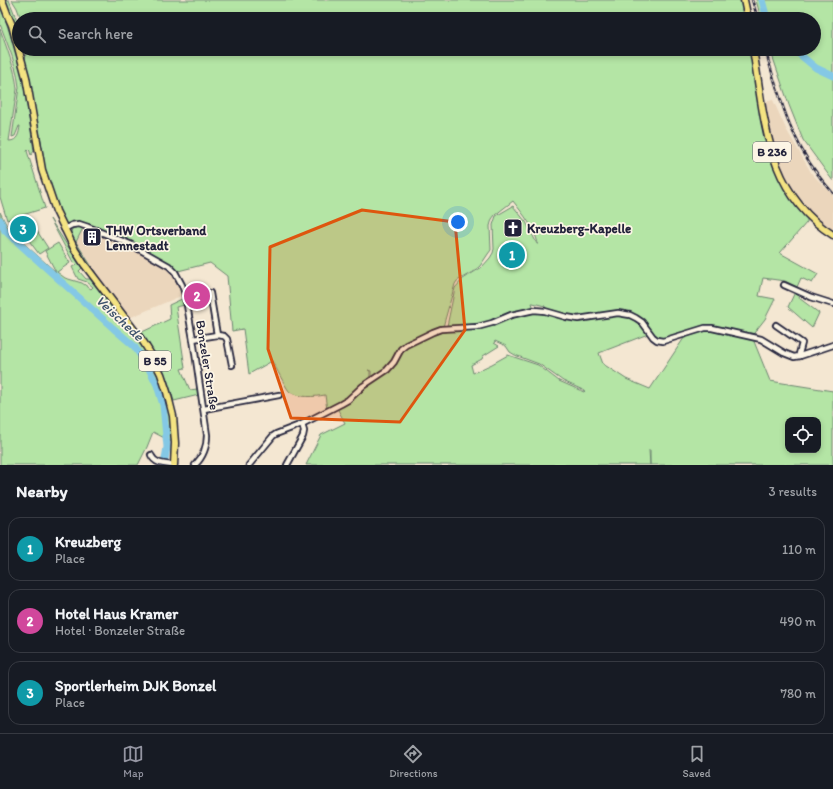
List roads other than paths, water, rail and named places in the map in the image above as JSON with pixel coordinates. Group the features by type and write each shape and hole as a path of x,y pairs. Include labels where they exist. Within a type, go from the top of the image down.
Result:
{"main road":[{"name":"B 55","path":"2,0 12,25"},
{"path":"744,0 747,12"},
{"name":"B 55","path":"20,56 26,77 42,170 64,229 84,264 144,343 161,374 173,416 175,443 173,465"},
{"name":"B 236","path":"754,56 766,128 774,159 780,174 788,189 803,210 820,226 833,235"}],"street":[{"name":"Bonzeler Straße","path":"64,229 72,225 79,224 88,227 130,244 169,266 175,272 185,294 207,435 207,442 202,457 195,465"},
{"path":"784,285 811,297 833,304"},
{"path":"210,293 217,335"},
{"path":"249,465 273,436 302,424 348,400 363,386 387,370 409,343 438,330 477,327 526,311 545,311 578,319 623,313 640,320 653,337 660,340 709,328 758,338 794,357 833,345"},
{"path":"776,325 802,343 799,354 800,356"},
{"path":"193,339 217,335 224,336 227,339 232,365"},
{"path":"204,409 278,395"},
{"path":"287,465 303,436 304,431 302,424"},
{"path":"151,454 155,460 164,464 173,465"}],"waterway":[{"path":"762,0 765,12"},
{"path":"801,56 816,68 833,76"},
{"name":"Veischede","path":"0,220 5,231 134,346 147,365 157,385 163,405 167,447 164,465"}],"railway":[{"path":"752,0 756,12"},
{"path":"767,56 783,107 798,143 819,177 833,193"}],"place":[{"name":"Kreuzberg-Kapelle","path":"513,228"},
{"name":"Sportlerheim DJK Bonzel","path":"23,229"},
{"name":"THW Ortsverband Lennestadt","path":"92,237"},
{"name":"Kreuzberg","path":"512,255"},
{"name":"Hotel Haus Kramer","path":"197,296"}]}
